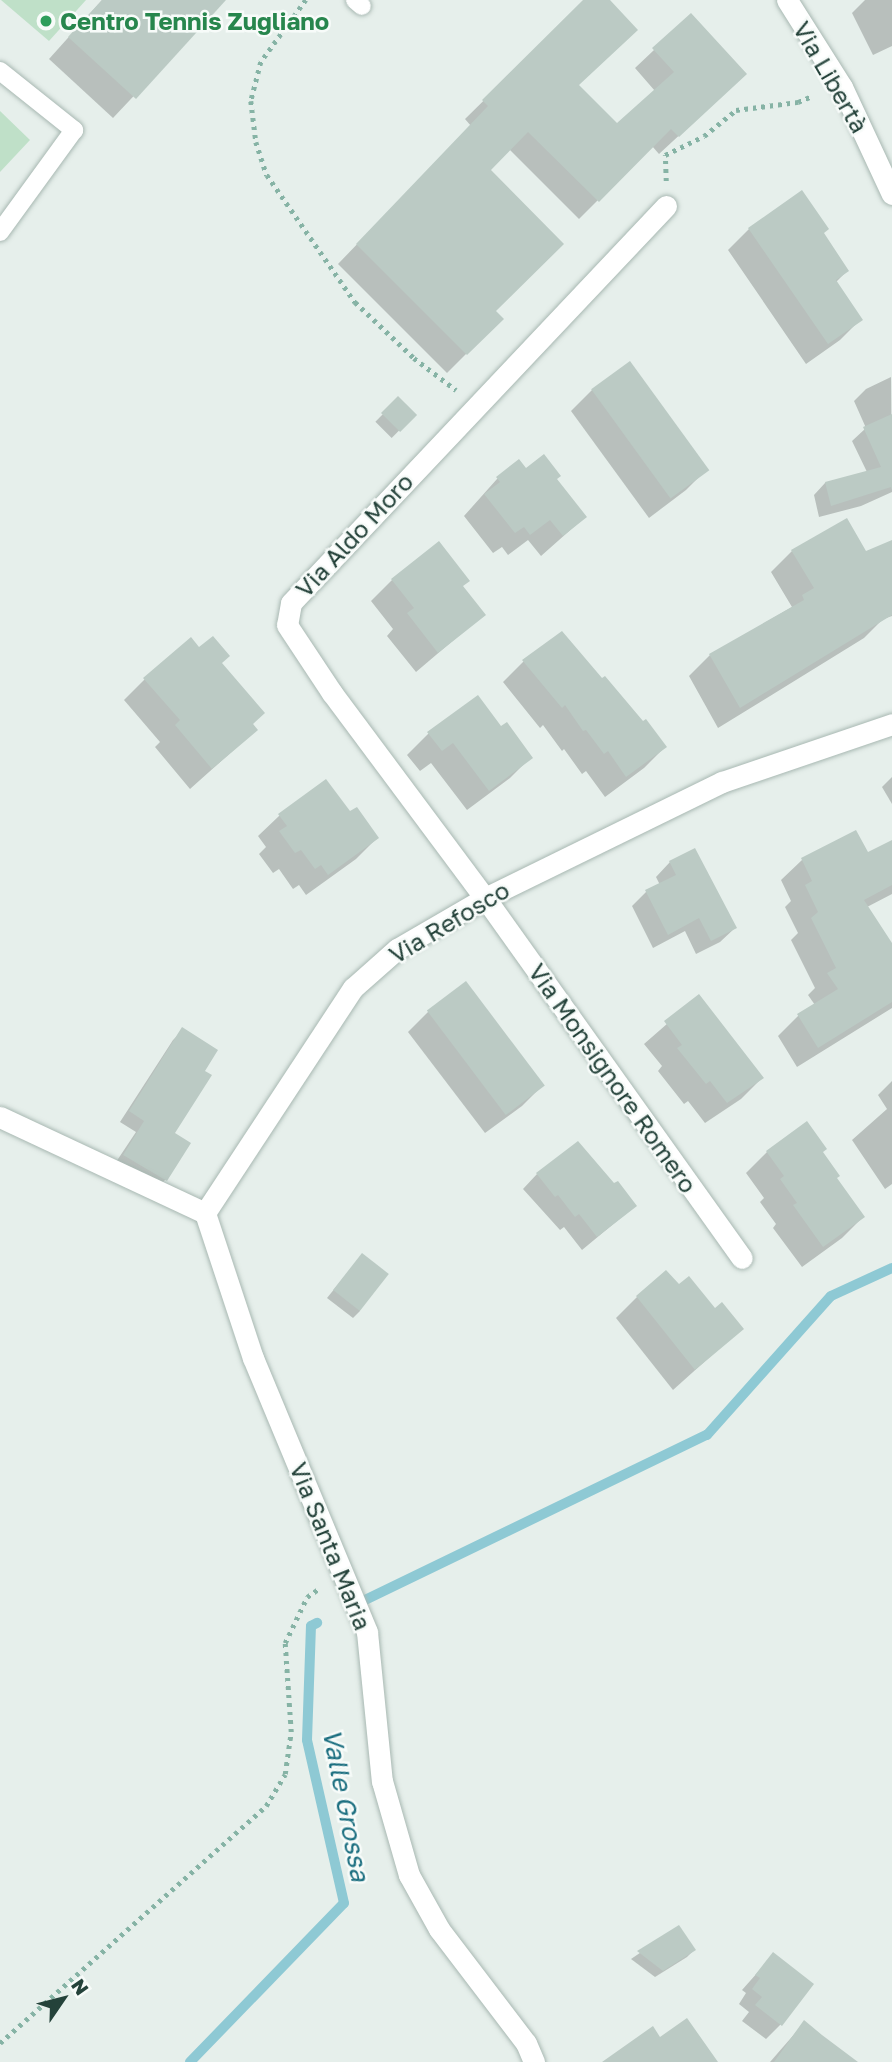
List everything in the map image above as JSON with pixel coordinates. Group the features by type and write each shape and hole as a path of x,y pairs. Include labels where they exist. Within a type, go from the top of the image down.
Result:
{"street":[{"name":"Via Libertà","path":"787,0 842,87 892,194"},
{"name":"Via Aldo Moro","path":"485,898 332,693 287,625 291,603 476,404 666,206"},
{"name":"Via Refosco","path":"205,1213 353,988 397,949 485,898 722,782 892,724"},
{"name":"Via Monsignore Romero","path":"485,898 742,1258"},
{"path":"0,1117 205,1213"},
{"name":"Via Santa Maria","path":"205,1213 253,1359 367,1632 382,1781 409,1875 439,1928 526,2043 534,2062"}],"lane":[{"path":"0,71 74,130 0,232"}],"path":[{"path":"306,0 261,62 251,101 256,142 267,175 355,302 414,358 476,404"},
{"path":"666,206 665,155 704,136 736,110 798,102 810,97"},
{"path":"0,2043 266,1806 285,1774 291,1732 285,1643 307,1597 343,1571"}],"green space":[{"name":"Centro Tennis Zugliano","path":"1,0 86,0 49,41"},
{"path":"0,111 30,140 0,172"}],"building":[{"path":"102,0 226,0 136,99 68,37"},
{"path":"583,0 610,0 638,30 579,85 617,123 674,72 652,48 691,13 747,74 679,137 671,129 599,202 528,132 491,170 564,244 496,311 504,319 467,355 356,244 488,106 482,100"},
{"path":"802,190 829,229 824,233 849,271 836,280 863,320 828,344 748,228"},
{"path":"630,361 709,470 671,498 591,389"},
{"path":"398,396 417,415 400,432 381,413"},
{"path":"892,414 892,490 891,487 831,506 825,482 881,467 863,427"},
{"path":"544,454 561,476 557,479 587,517 563,536 550,520 530,535 524,527 515,533 484,494 500,482 496,477 519,459 526,468"},
{"path":"847,518 866,551 892,540 892,615 740,708 709,654 804,600 802,595 814,588 791,550"},
{"path":"439,541 470,581 463,586 486,615 438,653 407,613 414,608 391,579"},
{"path":"562,631 643,721 646,719 667,747 626,777 608,751 604,754 586,730 583,731 565,705 562,708 522,660"},
{"path":"213,636 230,656 222,663 265,713 253,724 258,730 212,769 175,725 180,720 143,678 191,637 199,647"},
{"path":"478,695 501,726 507,722 533,758 489,791 453,743 442,751 427,732"},
{"path":"326,779 350,811 357,807 379,838 328,875 321,865 315,869 301,850 295,853 279,831 287,826 278,814"},
{"path":"856,830 868,852 892,840 892,885 864,900 892,943 892,1002 818,1048 797,1014 838,989 827,973 836,968 811,918 818,912 805,885 812,881 801,858"},
{"path":"695,848 737,928 711,941 699,918 668,935 645,890 676,875 669,861"},
{"path":"466,981 545,1086 506,1115 427,1010"},
{"path":"699,994 764,1078 727,1103 710,1081 706,1084 677,1048 682,1045 664,1021"},
{"path":"182,1027 218,1050 205,1071 212,1075 175,1133 191,1143 167,1181 123,1155 144,1121 129,1111"},
{"path":"807,1121 827,1149 823,1152 840,1176 837,1178 865,1217 823,1247 793,1205 797,1203 780,1179 784,1176 766,1151"},
{"path":"578,1141 614,1183 618,1181 637,1206 597,1237 579,1214 575,1217 536,1173"},
{"path":"362,1253 389,1274 360,1311 333,1290"},
{"path":"666,1270 679,1284 689,1276 715,1308 722,1302 744,1329 695,1370 636,1296"},
{"path":"679,1925 696,1950 663,1971 637,1951"},
{"path":"773,1952 814,1984 782,2026 755,2005 762,1997 752,1989 760,1978 755,1975"},
{"path":"687,2018 718,2062 602,2062 653,2026 660,2037"},
{"path":"804,2020 822,2035 858,2062 774,2062"}],"waterway":[{"path":"365,1600 707,1435 831,1296 892,1268"},
{"name":"Valle Grossa","path":"190,2062 344,1903 307,1740 311,1626 317,1623"}],"place":[{"name":"Centro Tennis Zugliano","path":"46,21"}]}
